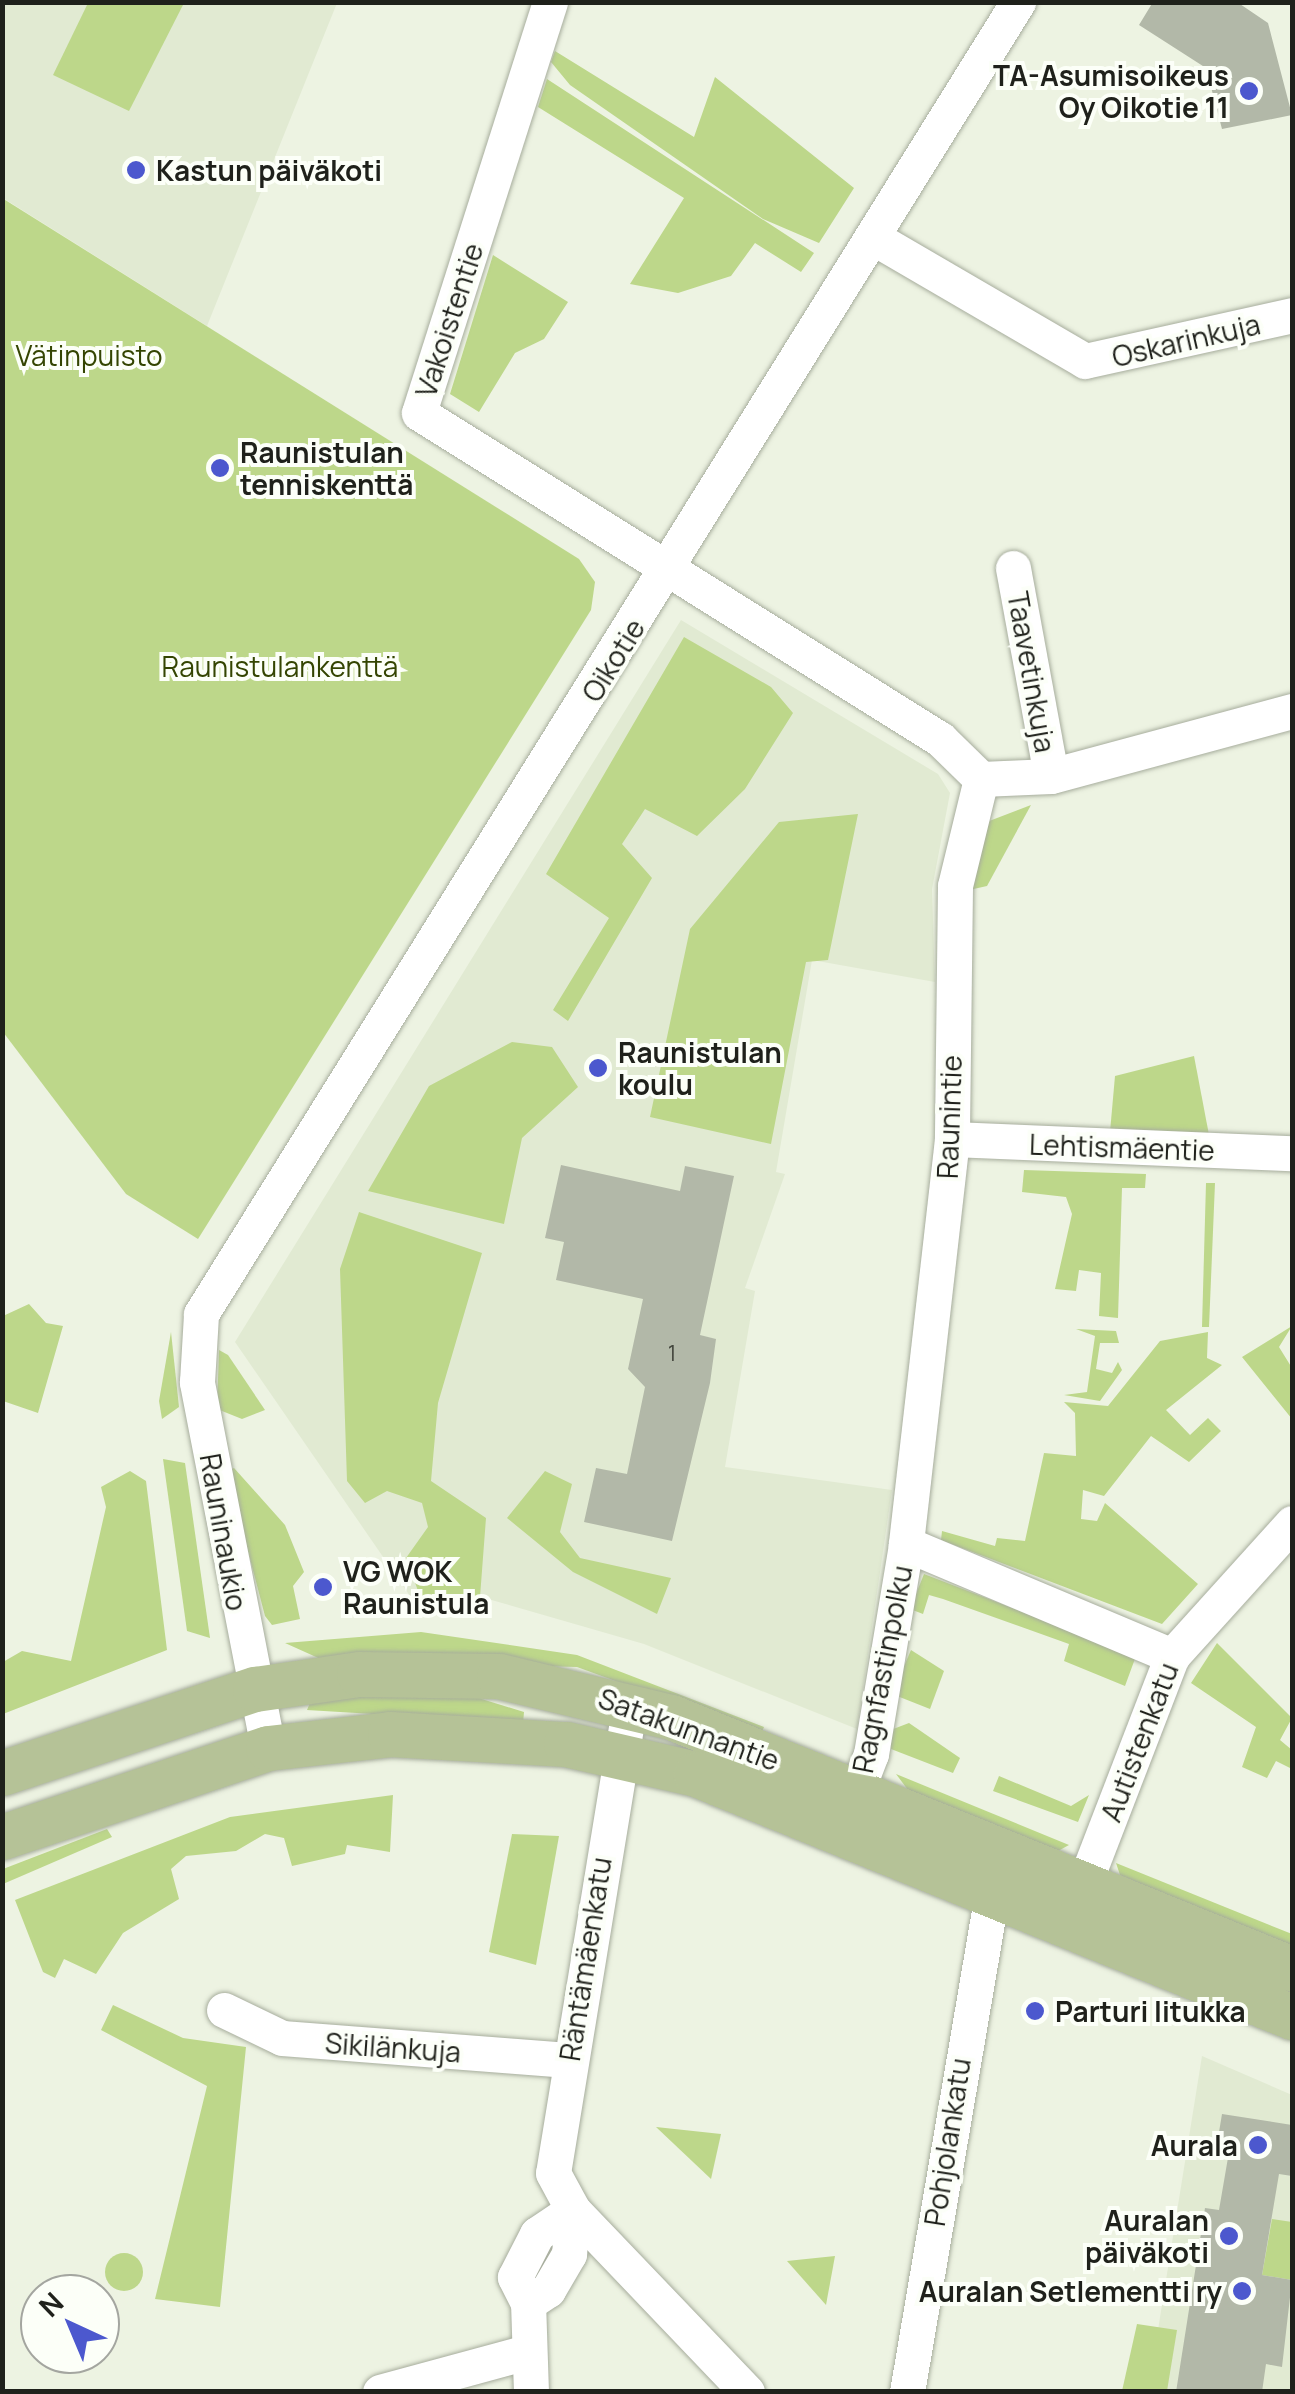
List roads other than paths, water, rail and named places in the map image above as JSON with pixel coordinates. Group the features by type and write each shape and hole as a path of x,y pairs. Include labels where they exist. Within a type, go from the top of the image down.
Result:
{"main road":[{"name":"Satakunnantie","path":"2,1774 255,1689 453,1674 630,1703 849,1813 992,1893 1292,2017"},
{"name":"Satakunnantie","path":"2,1837 268,1748 455,1734 620,1753 849,1813 1084,1884 1292,1969"}],"street":[{"name":"Vakoistentie","path":"550,2 420,413 668,574"},
{"name":"Oikotie","path":"201,1314 668,574 1018,2"},
{"name":"Oskarinkuja","path":"874,238 1085,360 1292,315"},
{"name":"Taavetinkuja","path":"1013,568 1050,776"},
{"path":"668,574 940,740 981,779 1050,776 1292,712"},
{"name":"Raunintie","path":"906,1544 952,1139 955,886 981,779"},
{"name":"Lehtismäentie","path":"952,1139 1292,1153"},
{"name":"Rauninaukio","path":"201,1314 197,1382 268,1748"},
{"name":"Autistenkatu","path":"1084,1884 1172,1656 1292,1522"},
{"path":"906,1544 1172,1656"},
{"name":"Ragnfastinpolku","path":"849,1813 872,1754 906,1544"},
{"name":"Räntämäenkatu","path":"573,2210 552,2156 630,1703"},
{"name":"Pohjolankatu","path":"907,2392 992,1893"},
{"name":"Sikilänkuja","path":"224,2010 282,2038 568,2060"},
{"path":"531,2392 524,2352 528,2303 515,2277 523,2256 573,2210 746,2392"},
{"path":"380,2392 524,2352"}],"place":[{"name":"TA-Asumisoikeus Oy Oikotie 11","path":"1249,91"},
{"name":"Kastun päiväkoti","path":"136,170"},
{"name":"Raunistulan tenniskenttä","path":"220,468"},
{"name":"Raunistulan koulu","path":"598,1068"},
{"name":"VG WOK Raunistula","path":"323,1587"},
{"name":"Parturi Iitukka","path":"1035,2011"},
{"name":"Aurala","path":"1258,2145"},
{"name":"Auralan päiväkoti","path":"1229,2236"},
{"name":"Auralan Setlementti ry","path":"1242,2291"}],"park label":[{"name":"Vätinpuisto","path":"89,355"},
{"name":"Raunistulankenttä","path":"280,666"}]}
